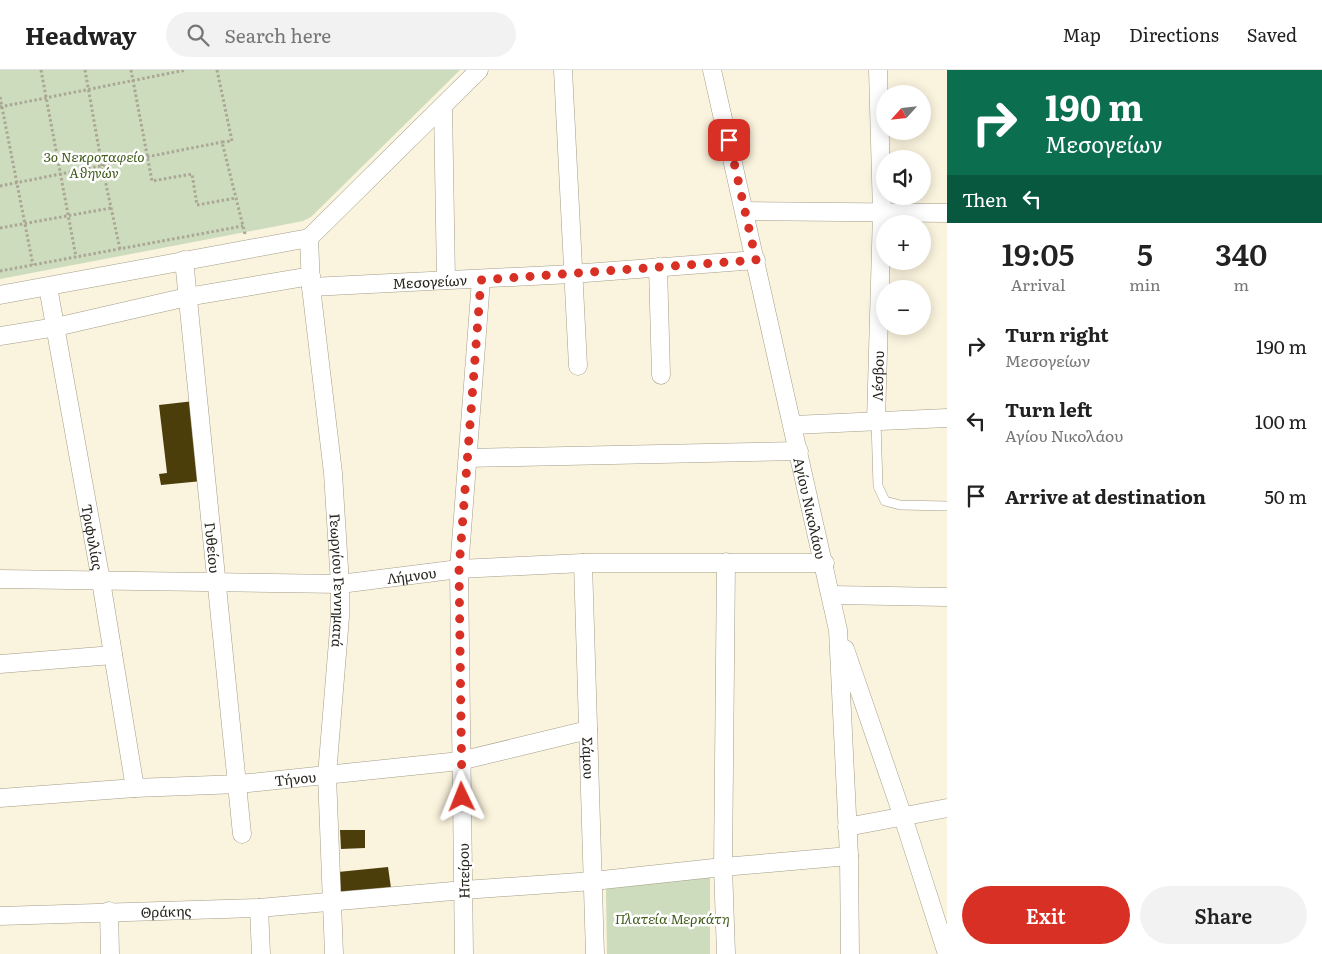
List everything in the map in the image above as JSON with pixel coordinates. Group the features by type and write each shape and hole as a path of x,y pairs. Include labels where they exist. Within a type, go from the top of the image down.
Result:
{"street":[{"path":"0,295 309,238 479,70"},
{"path":"563,70 578,366"},
{"name":"Αγίου Νικολάου","path":"712,70 825,562 838,630 849,856 850,954"},
{"name":"Λέσβου","path":"876,421 882,213 878,70"},
{"path":"442,106 446,280"},
{"path":"745,211 947,213"},
{"name":"Γεωργίου Γεννηματά","path":"309,238 311,282 333,473 340,584 340,617 326,775 334,954"},
{"name":"Γυθείου","path":"184,260 239,784 242,834"},
{"name":"Μεσογείων","path":"0,336 56,327 187,297 311,282 481,280 756,260"},
{"path":"658,268 661,375"},
{"name":"Ηπείρου","path":"464,954 459,569 481,280"},
{"name":"Τριφυλίας","path":"48,287 102,581 135,788"},
{"path":"794,425 947,418"},
{"path":"468,458 799,451"},
{"path":"726,562 723,867 726,954"},
{"name":"Λήμνου","path":"0,579 340,584 459,569 583,563 825,562"},
{"name":"Σάμου","path":"583,563 595,954"},
{"path":"832,595 947,597"},
{"path":"838,630 903,817 940,906 947,954"},
{"path":"0,664 113,655"},
{"name":"Τήνου","path":"0,798 135,788 239,784 460,760 588,730"},
{"path":"847,827 947,808"},
{"name":"Θράκης","path":"0,916 108,911 259,908 464,890 593,882 723,867 849,856"},
{"path":"259,908 261,954"},
{"path":"108,911 110,954"}],"lane":[{"name":"Λέσβου","path":"876,421 878,486 885,501 900,505 947,506"}],"path":[{"path":"41,70 76,257"},
{"path":"86,70 102,166 120,249"},
{"path":"131,70 149,157 152,181 192,174 197,205 236,198"},
{"path":"1,107 186,70"},
{"path":"0,186 232,141 217,70"},
{"path":"0,97 33,265"},
{"path":"0,271 243,226 222,142"},
{"path":"0,228 111,208"}],"green space":[{"name":"3ο Νεκροταφείο Αθηνών","path":"0,70 460,70 311,217 303,221 0,279"},
{"name":"Πλατεία Μερκάτη","path":"710,877 710,954 607,954 606,889"}],"building":[{"path":"194,401 202,481 161,485 159,474 167,473 159,405"},
{"path":"340,830 365,830 365,848 341,849"},
{"path":"388,867 391,888 340,893 338,872"}],"route":[{"path":"462,797 460,760 459,569 481,280 756,260 729,140"}]}
